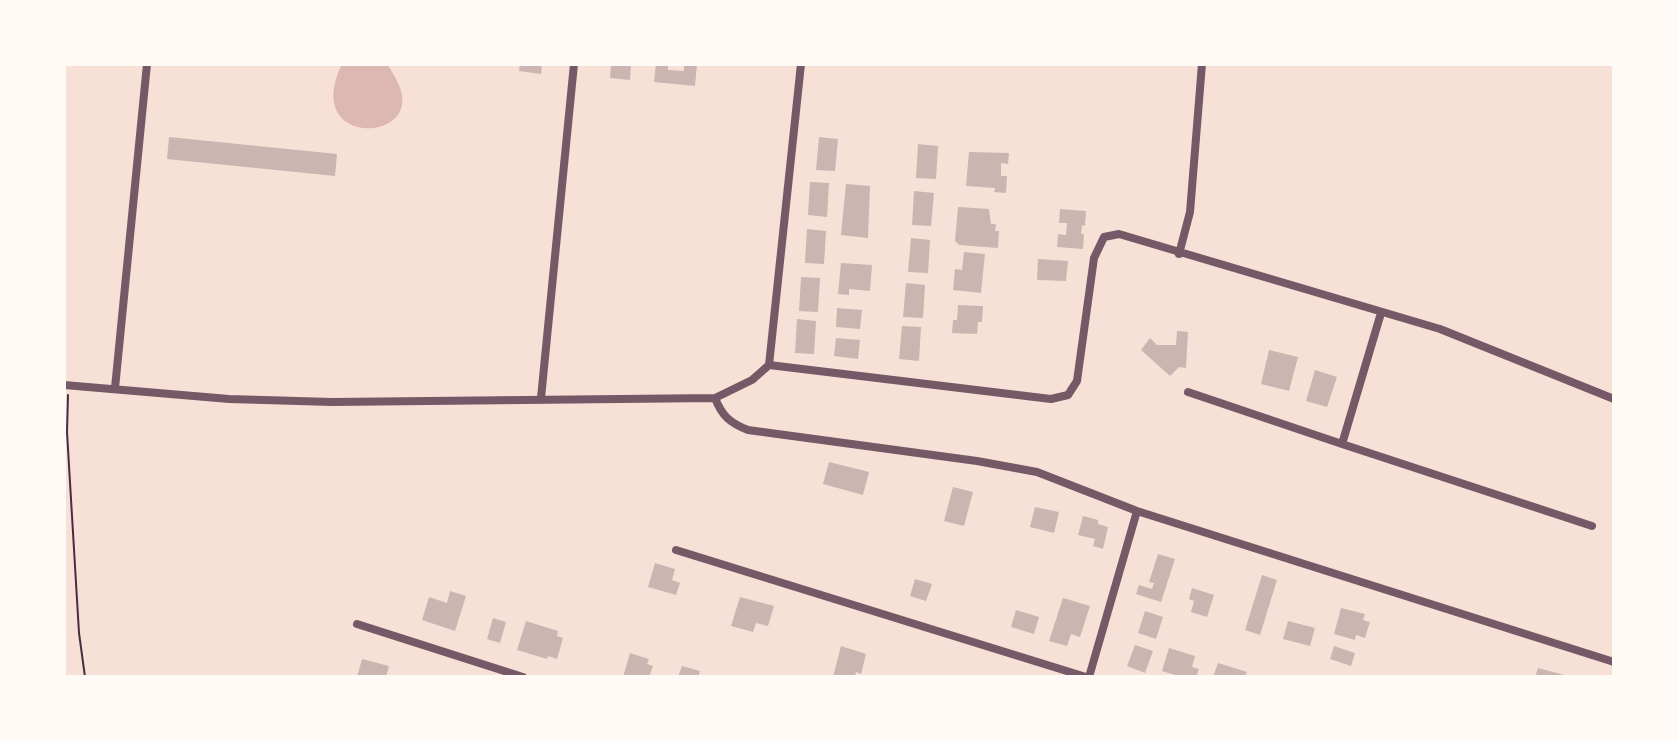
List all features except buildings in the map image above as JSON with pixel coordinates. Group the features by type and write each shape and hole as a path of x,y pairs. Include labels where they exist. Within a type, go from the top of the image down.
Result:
{"street":[{"path":"115,388 147,64"},
{"path":"541,398 574,64"},
{"path":"66,385 273,400 715,398 752,380 769,365 801,64"},
{"path":"1179,254 1190,212 1202,64"},
{"path":"769,365 1051,399 1068,395 1077,381 1094,258 1104,237 1119,234 1440,329 1614,399"},
{"path":"1342,444 1381,313"},
{"path":"1188,392 1592,526"},
{"path":"715,398 722,415 748,430 1037,472 1137,511 1614,662"},
{"path":"676,550 1087,677 1137,511"},
{"path":"357,624 523,677"}],"path":[{"path":"66,385 79,633 85,677"}],"shaded area":[{"path":"342,64 387,64 402,94 402,105 396,117 385,125 370,128 343,120 335,107 334,89"}]}
